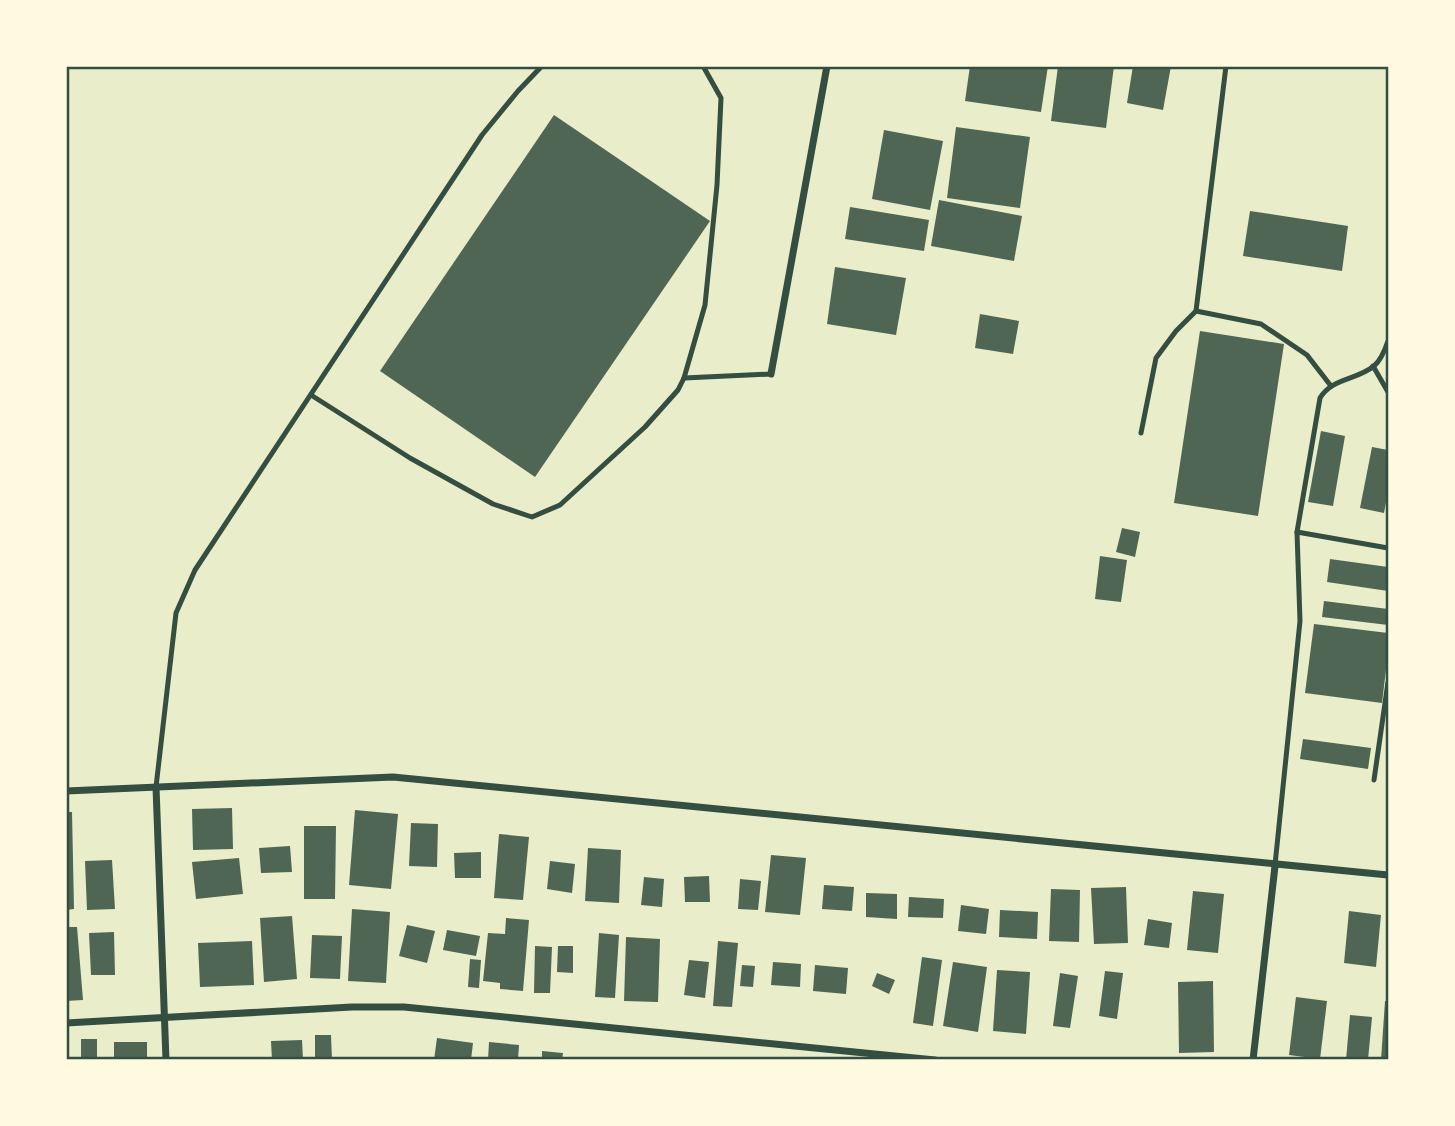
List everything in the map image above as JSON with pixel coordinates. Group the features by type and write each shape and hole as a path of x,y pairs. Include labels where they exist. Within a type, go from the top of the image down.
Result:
{"street":[{"path":"771,374 827,66"},
{"path":"66,791 372,776 418,778 1275,866 1388,875"},
{"path":"156,787 166,1059"},
{"path":"1253,1059 1275,866"},
{"path":"66,1023 352,1007 404,1007 833,1055 935,1059"}],"lane":[{"path":"156,787 176,613 195,570 482,135 518,90 542,66"},
{"path":"310,395 410,458 493,504 532,517 560,505 636,436 678,390 684,378 705,305 717,185 721,98 703,66"},
{"path":"1141,433 1156,358 1175,331 1196,311 1226,66"},
{"path":"1196,311 1261,324 1307,355 1331,386"},
{"path":"1275,866 1300,621 1297,532 1320,398 1331,386 1374,366 1384,353 1388,341"},
{"path":"1374,366 1388,392"},
{"path":"684,378 771,374"},
{"path":"1297,532 1388,548"},
{"path":"1374,780 1388,682"}],"building":[{"path":"970,66 1048,66 1041,112 965,101"},
{"path":"1058,66 1114,66 1106,128 1051,121"},
{"path":"1133,66 1171,66 1163,110 1127,103"},
{"path":"554,115 710,221 535,477 380,371"},
{"path":"956,127 1030,137 1020,208 947,198"},
{"path":"884,130 943,141 930,210 872,199"},
{"path":"939,200 1022,216 1014,261 931,246"},
{"path":"850,207 929,220 924,251 845,239"},
{"path":"1250,211 1348,226 1342,271 1243,256"},
{"path":"835,267 906,278 896,335 827,324"},
{"path":"980,314 1019,321 1013,354 975,348"},
{"path":"1200,331 1284,344 1258,516 1174,503"},
{"path":"1321,431 1345,436 1333,506 1308,502"},
{"path":"1372,447 1388,450 1388,492 1384,513 1360,508"},
{"path":"1122,528 1140,532 1135,557 1116,552"},
{"path":"1100,556 1127,560 1121,602 1095,599"},
{"path":"1330,559 1388,567 1388,591 1327,582"},
{"path":"1324,601 1388,609 1388,625 1322,617"},
{"path":"1314,624 1388,633 1382,703 1305,693"},
{"path":"1303,739 1371,748 1368,769 1300,759"},
{"path":"232,808 233,849 193,850 192,809"},
{"path":"355,810 398,814 391,889 349,885"},
{"path":"66,812 72,812 74,909 66,910"},
{"path":"411,823 438,824 437,867 409,866"},
{"path":"304,826 336,826 335,899 304,899"},
{"path":"499,834 529,837 523,900 494,898"},
{"path":"290,846 292,872 261,873 259,848"},
{"path":"588,848 621,850 619,903 585,901"},
{"path":"481,852 481,878 455,878 454,853"},
{"path":"771,855 806,858 800,915 765,912"},
{"path":"239,858 243,894 196,899 192,862"},
{"path":"112,860 115,909 87,910 85,861"},
{"path":"550,861 575,864 572,893 547,889"},
{"path":"709,876 710,902 685,902 684,877"},
{"path":"644,877 664,879 662,907 641,905"},
{"path":"740,879 761,881 758,910 738,909"},
{"path":"824,885 854,887 852,911 822,909"},
{"path":"1126,887 1128,943 1094,944 1091,888"},
{"path":"1051,889 1080,890 1079,942 1049,941"},
{"path":"1193,891 1224,894 1218,953 1187,950"},
{"path":"866,893 897,894 897,919 866,917"},
{"path":"909,897 944,899 943,918 908,917"},
{"path":"961,905 989,909 986,934 958,931"},
{"path":"352,909 390,912 386,983 348,981"},
{"path":"1000,910 1038,912 1037,939 999,937"},
{"path":"1349,911 1381,915 1376,967 1344,963"},
{"path":"292,916 297,979 264,982 260,918"},
{"path":"506,918 529,920 523,991 500,989 500,983 483,981 488,933 505,934"},
{"path":"1148,919 1172,923 1169,948 1144,945"},
{"path":"407,925 435,931 427,963 399,956"},
{"path":"66,927 77,927 83,1000 66,1001"},
{"path":"447,930 480,936 476,956 443,950"},
{"path":"114,932 115,975 91,975 89,933"},
{"path":"599,933 619,935 615,998 595,997"},
{"path":"312,935 342,936 340,979 310,978"},
{"path":"626,937 660,939 658,1002 624,1001"},
{"path":"252,941 254,985 200,987 198,943"},
{"path":"718,941 738,943 732,1007 713,1006"},
{"path":"535,946 552,947 550,993 534,993"},
{"path":"558,946 573,946 573,973 557,972"},
{"path":"922,957 942,960 933,1026 913,1023"},
{"path":"470,959 481,960 479,988 468,987"},
{"path":"689,960 709,962 705,998 684,995"},
{"path":"773,962 801,964 800,987 771,985"},
{"path":"953,962 987,967 978,1032 943,1026"},
{"path":"742,965 755,966 753,987 740,986"},
{"path":"815,965 848,968 846,994 813,991"},
{"path":"997,970 1030,972 1026,1034 993,1031"},
{"path":"1105,971 1123,973 1117,1019 1099,1016"},
{"path":"877,973 895,980 889,994 872,986"},
{"path":"1060,973 1078,976 1070,1028 1053,1026"},
{"path":"1213,981 1214,1052 1179,1053 1178,982"},
{"path":"1296,997 1327,1001 1320,1059 1289,1055"},
{"path":"1385,1001 1388,1001 1388,1060 1381,1060"},
{"path":"1350,1015 1372,1017 1368,1060 1346,1060"},
{"path":"315,1035 331,1035 332,1060 315,1060"},
{"path":"437,1038 473,1043 471,1060 434,1060"},
{"path":"81,1039 97,1039 97,1060 81,1060"},
{"path":"302,1040 303,1060 272,1060 271,1041"},
{"path":"114,1042 147,1042 147,1060 114,1060"},
{"path":"489,1042 519,1045 518,1060 488,1060"},
{"path":"542,1051 563,1053 562,1060 542,1060"}]}
